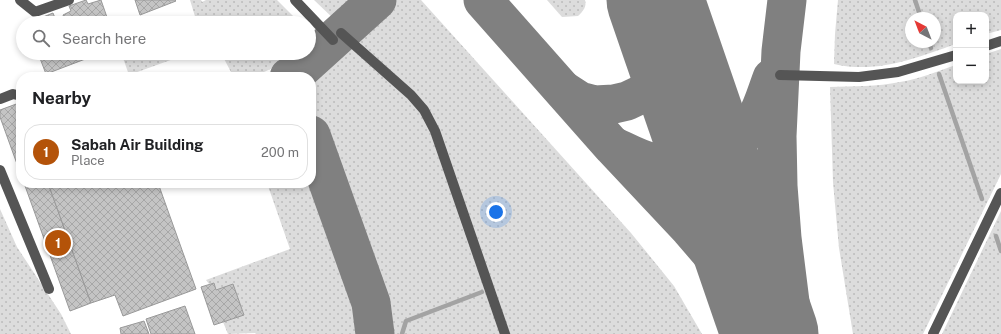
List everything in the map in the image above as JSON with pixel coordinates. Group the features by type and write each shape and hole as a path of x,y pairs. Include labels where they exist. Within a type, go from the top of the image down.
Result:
{"lane":[{"path":"20,0 35,12 69,0"},
{"path":"295,0 314,16"},
{"path":"316,18 411,95 424,110 435,131 505,334"},
{"path":"989,45 1001,41"},
{"path":"780,75 859,77 898,72 953,56"},
{"path":"0,99 13,94 16,95"},
{"path":"0,170 49,289"},
{"path":"933,334 1001,193"}],"shaded area":[{"path":"190,0 201,0 202,2 206,0 277,0 293,16 195,16"},
{"path":"314,0 358,0 335,20"},
{"path":"397,0 421,0 631,233 674,286 702,334 509,334 437,130 413,93 354,37"},
{"path":"547,0 585,0 585,7 578,16 562,17"},
{"path":"838,0 1001,0 1001,30 989,33 989,12 953,12 953,45 911,59 881,66 850,67 834,64"},
{"path":"348,42 422,112 433,132 501,334 389,334 385,309 316,118 316,72 313,72"},
{"path":"1001,49 1001,174 923,334 853,334 839,248 833,182 830,87 891,84 921,77 953,66 953,84 989,84 989,53"},
{"path":"124,60 171,60 137,72 128,72"},
{"path":"225,60 287,60 265,72 231,72"},
{"path":"316,184 361,317 358,334 228,334 223,322 244,314 233,285 216,290 214,283 209,284 206,280 290,249 269,188 316,188"},
{"path":"0,209 17,247 61,314 71,334 0,334"},
{"path":"1001,211 1001,334 942,334"}],"building":[{"path":"86,0 88,4 101,0 107,16 63,16 71,11 69,6"},
{"path":"135,0 175,0 176,1 140,15"},
{"path":"53,13 54,16 46,16"},
{"path":"41,60 83,60 51,72 45,72"},
{"path":"16,104 16,161 0,117 0,110"},
{"path":"26,188 50,188 91,303 70,311"},
{"path":"50,188 160,188 196,289 123,316 115,295 91,303"},
{"path":"214,283 216,290 233,284 244,315 214,325 201,287"},
{"path":"185,306 195,334 151,334 146,319"},
{"path":"144,321 149,334 121,334 120,328"}],"waterway":[{"path":"915,0 919,12"},
{"path":"939,74 982,199"},
{"path":"996,236 1001,251"},
{"path":"402,334 406,321 482,292"}],"taxiway":[{"path":"316,55 377,0"},
{"path":"483,0 613,147 690,229 721,265 742,297 763,334"},
{"path":"787,0 781,51 777,136 778,186 782,238 794,334"},
{"path":"563,90 580,101 595,105 614,104 627,101 646,92 664,72 672,48"},
{"path":"297,72 311,60"},
{"path":"615,147 647,161 667,163 682,163 697,160 725,149 748,130 756,118 772,78"},
{"path":"316,149 371,303 375,334"}],"runway":[{"path":"655,0 770,334"}],"place":[{"name":"Sabah Air Building","path":"58,243"}]}
